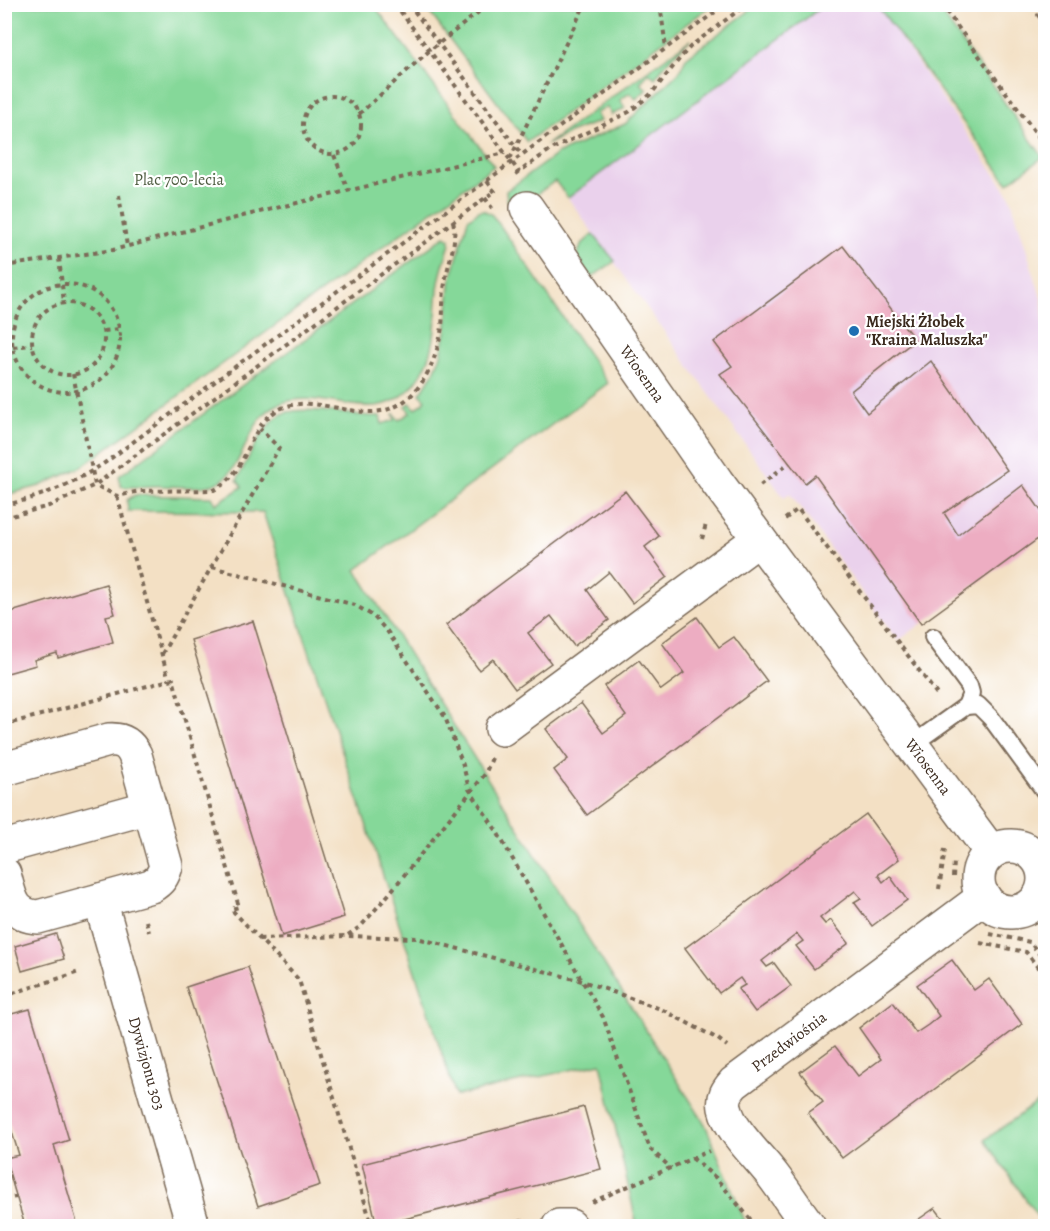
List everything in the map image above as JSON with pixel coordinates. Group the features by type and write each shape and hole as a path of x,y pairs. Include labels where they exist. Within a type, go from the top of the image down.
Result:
{"street":[{"name":"Wiosenna","path":"527,208 717,482 770,530 913,744 991,852"},
{"path":"502,729 770,530"},
{"path":"4,769 109,740 126,743 135,755 166,866 158,882 150,886 38,917 30,917 16,909 4,874"},
{"path":"4,847 150,807"},
{"path":"1001,847 1023,848 1043,861 1042,892 1033,932 1010,912 990,905 984,897 978,878 979,868 991,852 1001,847"},
{"name":"Przedwiośnia","path":"809,1227 774,1177 740,1135 727,1114 724,1098 734,1083 984,897"},
{"name":"Dywizjonu 303","path":"100,900 194,1227"},
{"path":"546,1222 579,1215"}],"lane":[{"path":"933,637 969,686 970,698 966,706"},
{"path":"913,744 966,706 978,705 1046,793"}],"path":[{"path":"395,4 519,172"},
{"path":"410,4 522,155"},
{"path":"359,114 429,51 489,4"},
{"path":"511,161 585,4"},
{"path":"660,4 666,48"},
{"path":"4,506 47,493 91,472 726,4"},
{"path":"511,178 550,150 629,112 651,94 672,66 692,46 747,4"},
{"path":"941,4 1046,147"},
{"path":"1046,10 1038,15 1046,25"},
{"path":"336,96 354,105 359,114 361,132 351,148 334,155 316,150 309,144 304,135 304,116 317,100 336,96"},
{"path":"4,266 127,246 505,153"},
{"path":"334,155 348,190"},
{"path":"4,518 49,506 95,485 502,185"},
{"path":"119,195 127,246"},
{"path":"73,374 95,485 117,496 140,491 214,490 234,475 260,429 273,413 286,406 309,405 360,411 382,411 401,404 416,390 427,373 439,340 445,280 456,242 453,221"},
{"path":"59,258 64,303"},
{"path":"62,284 80,285 95,292 108,304 117,319 119,329 117,354 110,369 98,382 76,390 64,392 46,388 30,378 19,364 13,347 12,329 18,312 29,298 44,288 62,284"},
{"path":"64,303 75,303 94,313 104,331 104,343 94,364 84,371 73,374 62,374 42,364 32,345 32,333 43,312 64,303"},
{"path":"104,331 119,329"},
{"path":"13,347 32,345"},
{"path":"162,654 279,448 260,429"},
{"path":"756,488 789,463"},
{"path":"117,496 169,680"},
{"path":"770,530 798,509 942,701 940,723"},
{"path":"212,567 355,605 373,616 387,631 445,717 471,792 603,1017 650,1149 671,1168"},
{"path":"4,724 173,679 239,907 231,909 299,980 372,1227"},
{"path":"347,936 361,926 389,894 471,792 487,770 502,729"},
{"path":"1033,932 1046,963"},
{"path":"1033,932 1046,978"},
{"path":"259,939 347,936 417,938 582,981 661,1009 718,1039 754,1069"},
{"path":"4,996 79,972"},
{"path":"579,1215 671,1168 729,1143 740,1135"},
{"path":"692,1158 716,1178 756,1227"},
{"path":"4,1199 16,1197"},
{"path":"502,1227 546,1222"}],"shaded area":[{"name":"Miejski Żłobek \"Kraina Maluszka\"","path":"824,5 877,5 1010,196 1042,301 1046,361 1045,534 898,641 790,494 784,498 568,198"}],"green space":[{"name":"Plac 700-lecia","path":"4,5 374,5 494,166 81,467 40,486 5,495"},
{"path":"424,5 712,5 527,142"},
{"path":"757,5 824,5 568,198 555,181 514,211 507,200 506,191 557,154 625,124 679,72 686,58"},
{"path":"877,5 936,5 1043,157 1008,183"},
{"path":"691,39 667,62 655,78 649,73 640,83 647,89 636,99 630,93 620,100 625,108 612,115 607,107 596,113 600,121 546,145"},
{"path":"483,210 497,221 608,383 356,570 705,1124 747,1226 637,1226 601,1063 456,1096 263,512 128,511 127,500 135,495 212,497 216,504 242,487 237,480 254,447 270,424 285,413 310,410 380,416 382,424 395,420 393,413 399,420 410,413 406,406 410,403 416,409 426,400 420,394 434,372 441,355 447,327 450,283 468,219"},
{"path":"593,234 615,261 591,278 577,257 581,245"},
{"path":"445,236 450,239 450,244 439,283 429,359 415,383 400,397 384,404 367,406 314,400 296,400 279,404 267,411 258,422 238,460 222,480 199,487 121,486 119,476"},
{"path":"1045,1097 1046,1226 1044,1226 985,1140"}],"building":[{"path":"843,246 915,340 851,391 867,413 931,361 1007,470 944,513 958,535 1023,485 1046,518 1046,533 921,624 815,475 805,483 720,374 732,366 714,342"},
{"path":"625,491 659,536 645,547 667,577 632,603 609,572 587,590 609,620 574,646 551,616 528,633 551,663 515,689 493,659 479,670 446,625"},
{"path":"106,584 115,614 106,616 113,642 58,658 57,653 34,660 36,665 4,674 4,614"},
{"path":"697,617 719,647 734,637 767,681 587,815 554,770 568,759 546,729 581,703 603,733 614,725 626,716 604,686 639,660 661,690 684,673 662,643"},
{"path":"253,621 344,917 282,936 191,640"},
{"path":"866,814 899,859 878,875 883,882 890,876 907,900 872,926 854,902 861,898 855,891 820,918 825,924 831,920 849,943 814,969 796,946 803,941 797,934 762,961 767,967 774,963 791,986 755,1012 738,989 745,985 740,978 719,993 685,948"},
{"path":"56,934 64,959 22,971 15,946"},
{"path":"952,960 974,990 989,979 1022,1024 842,1158 808,1113 823,1102 800,1072 835,1046 858,1076 881,1059 859,1028 893,1002 916,1033 928,1025 939,1016 917,985"},
{"path":"248,967 320,1185 258,1206 186,987"},
{"path":"30,1009 69,1140 54,1145 78,1226 25,1226 5,1158 19,1155 4,1106 4,1016"},
{"path":"584,1107 601,1169 377,1226 362,1164"},
{"path":"935,1208 949,1226 909,1226"}],"place":[{"name":"Miejski Żłobek \"Kraina Maluszka\"","path":"854,331"}]}
